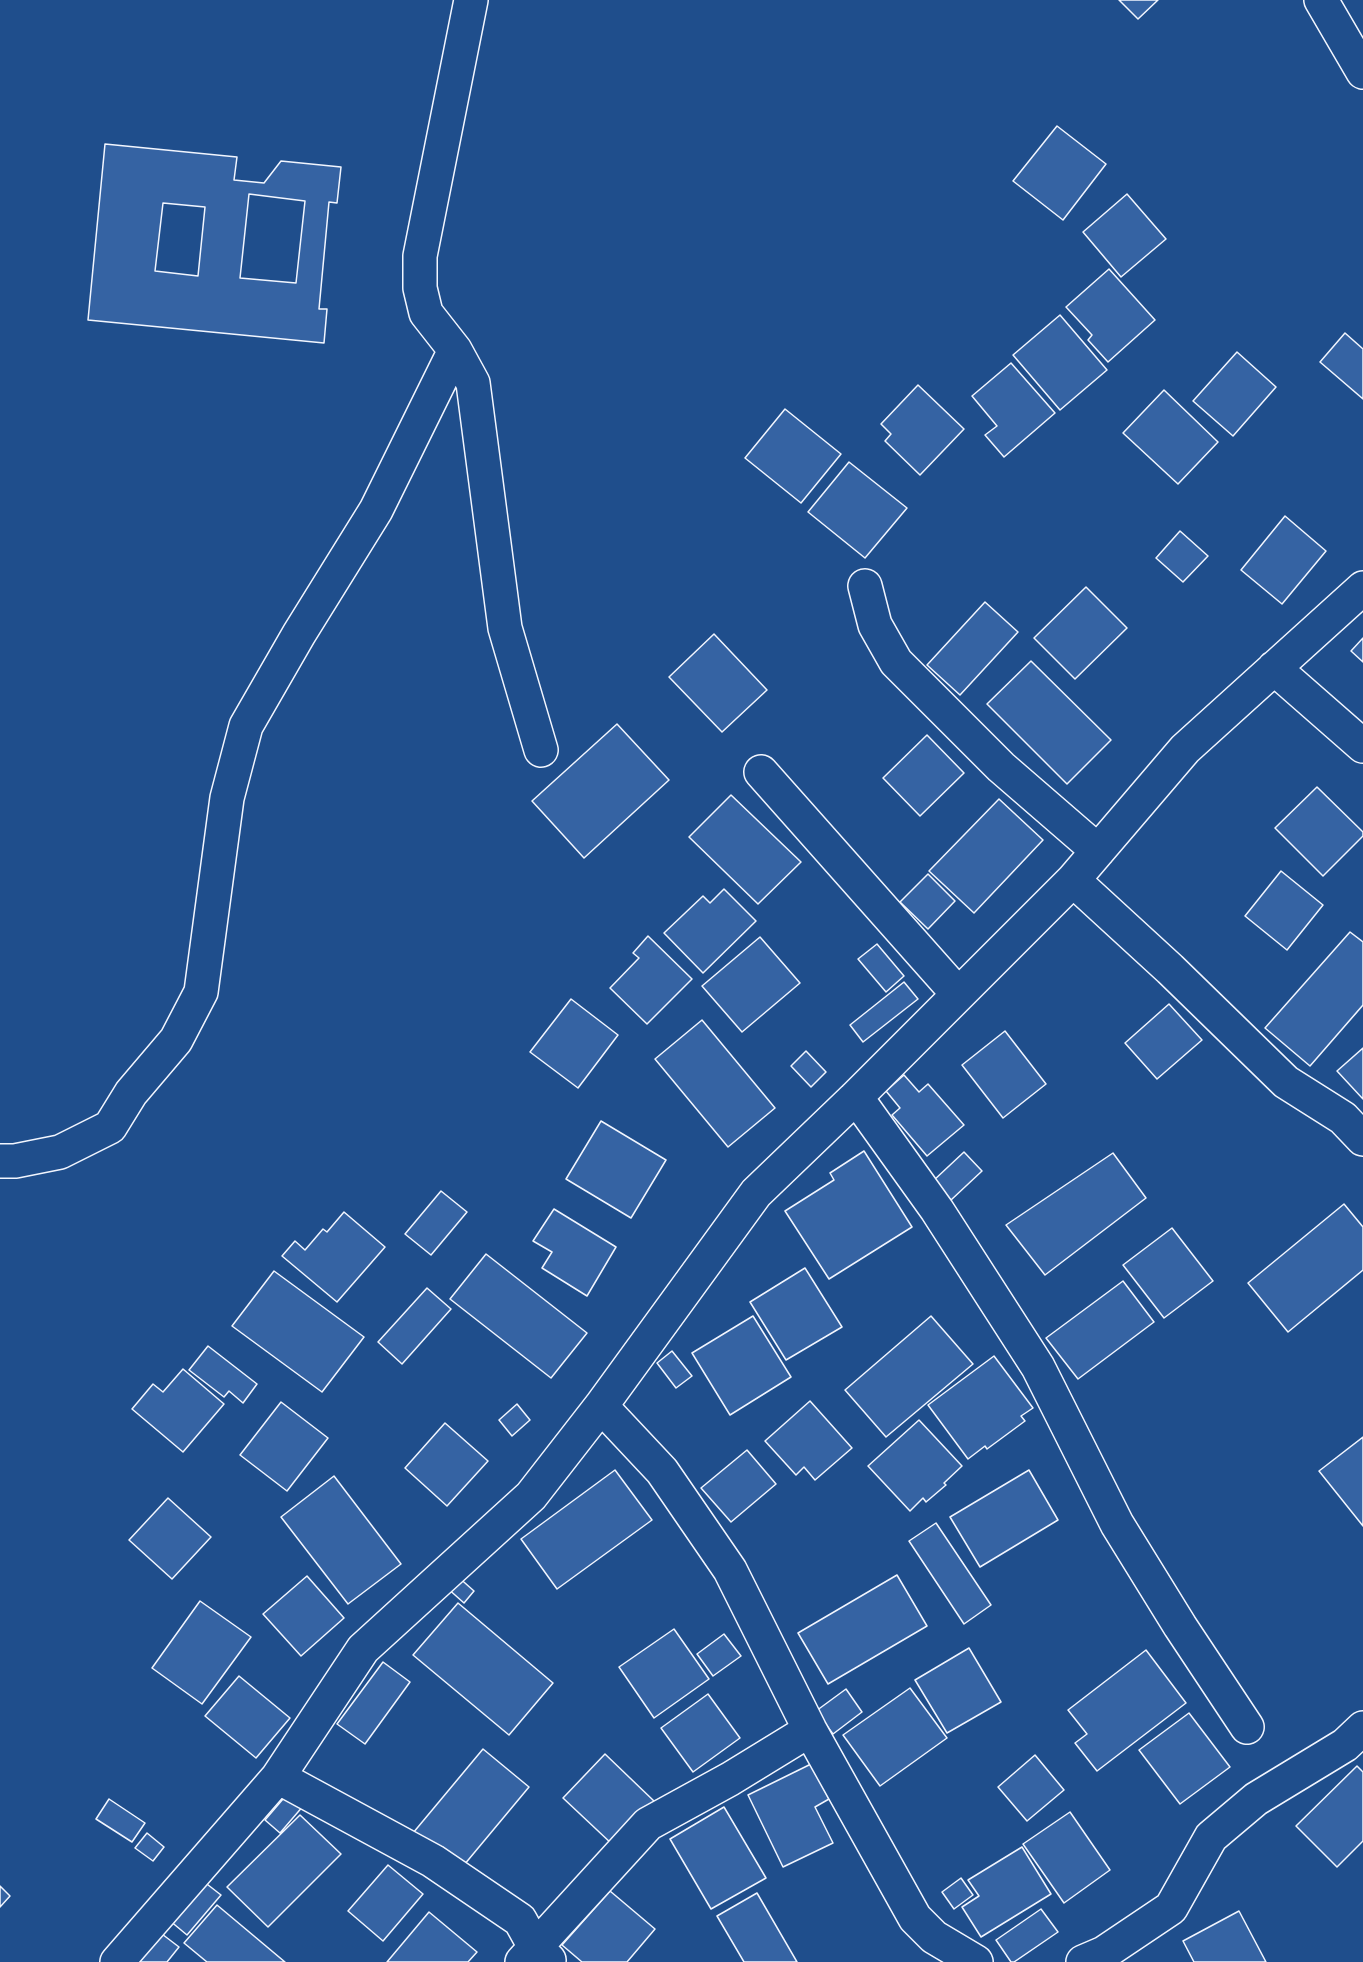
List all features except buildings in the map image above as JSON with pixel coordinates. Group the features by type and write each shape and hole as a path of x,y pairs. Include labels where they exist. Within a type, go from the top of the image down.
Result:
{"street":[{"path":"471,0 420,256 420,288 426,313 455,350 472,383 505,628 541,750"},
{"path":"1321,0 1363,72"},
{"path":"0,1161 15,1161 60,1152 110,1127 131,1093 176,1040 201,992 227,798 246,726 299,634 376,510 455,350"},
{"path":"865,586 875,625 896,662 1001,767 1098,851"},
{"path":"117,1962 278,1777 363,1649 531,1496 601,1406 756,1193 856,1097 1073,880 1185,749 1363,588"},
{"path":"1274,668 1363,746"},
{"path":"760,772 958,994"},
{"path":"1073,880 1170,969 1286,1082 1343,1118 1363,1139"},
{"path":"856,1097 937,1210 1038,1367 1117,1524 1180,1626 1247,1727"},
{"path":"601,1406 662,1471 730,1570 810,1730 915,1918 934,1937 976,1962"},
{"path":"1083,1962 1104,1953 1171,1908 1211,1837 1256,1799 1345,1745 1363,1728"},
{"path":"278,1777 434,1861 520,1920 536,1957 648,1824 730,1779 810,1730"}]}
